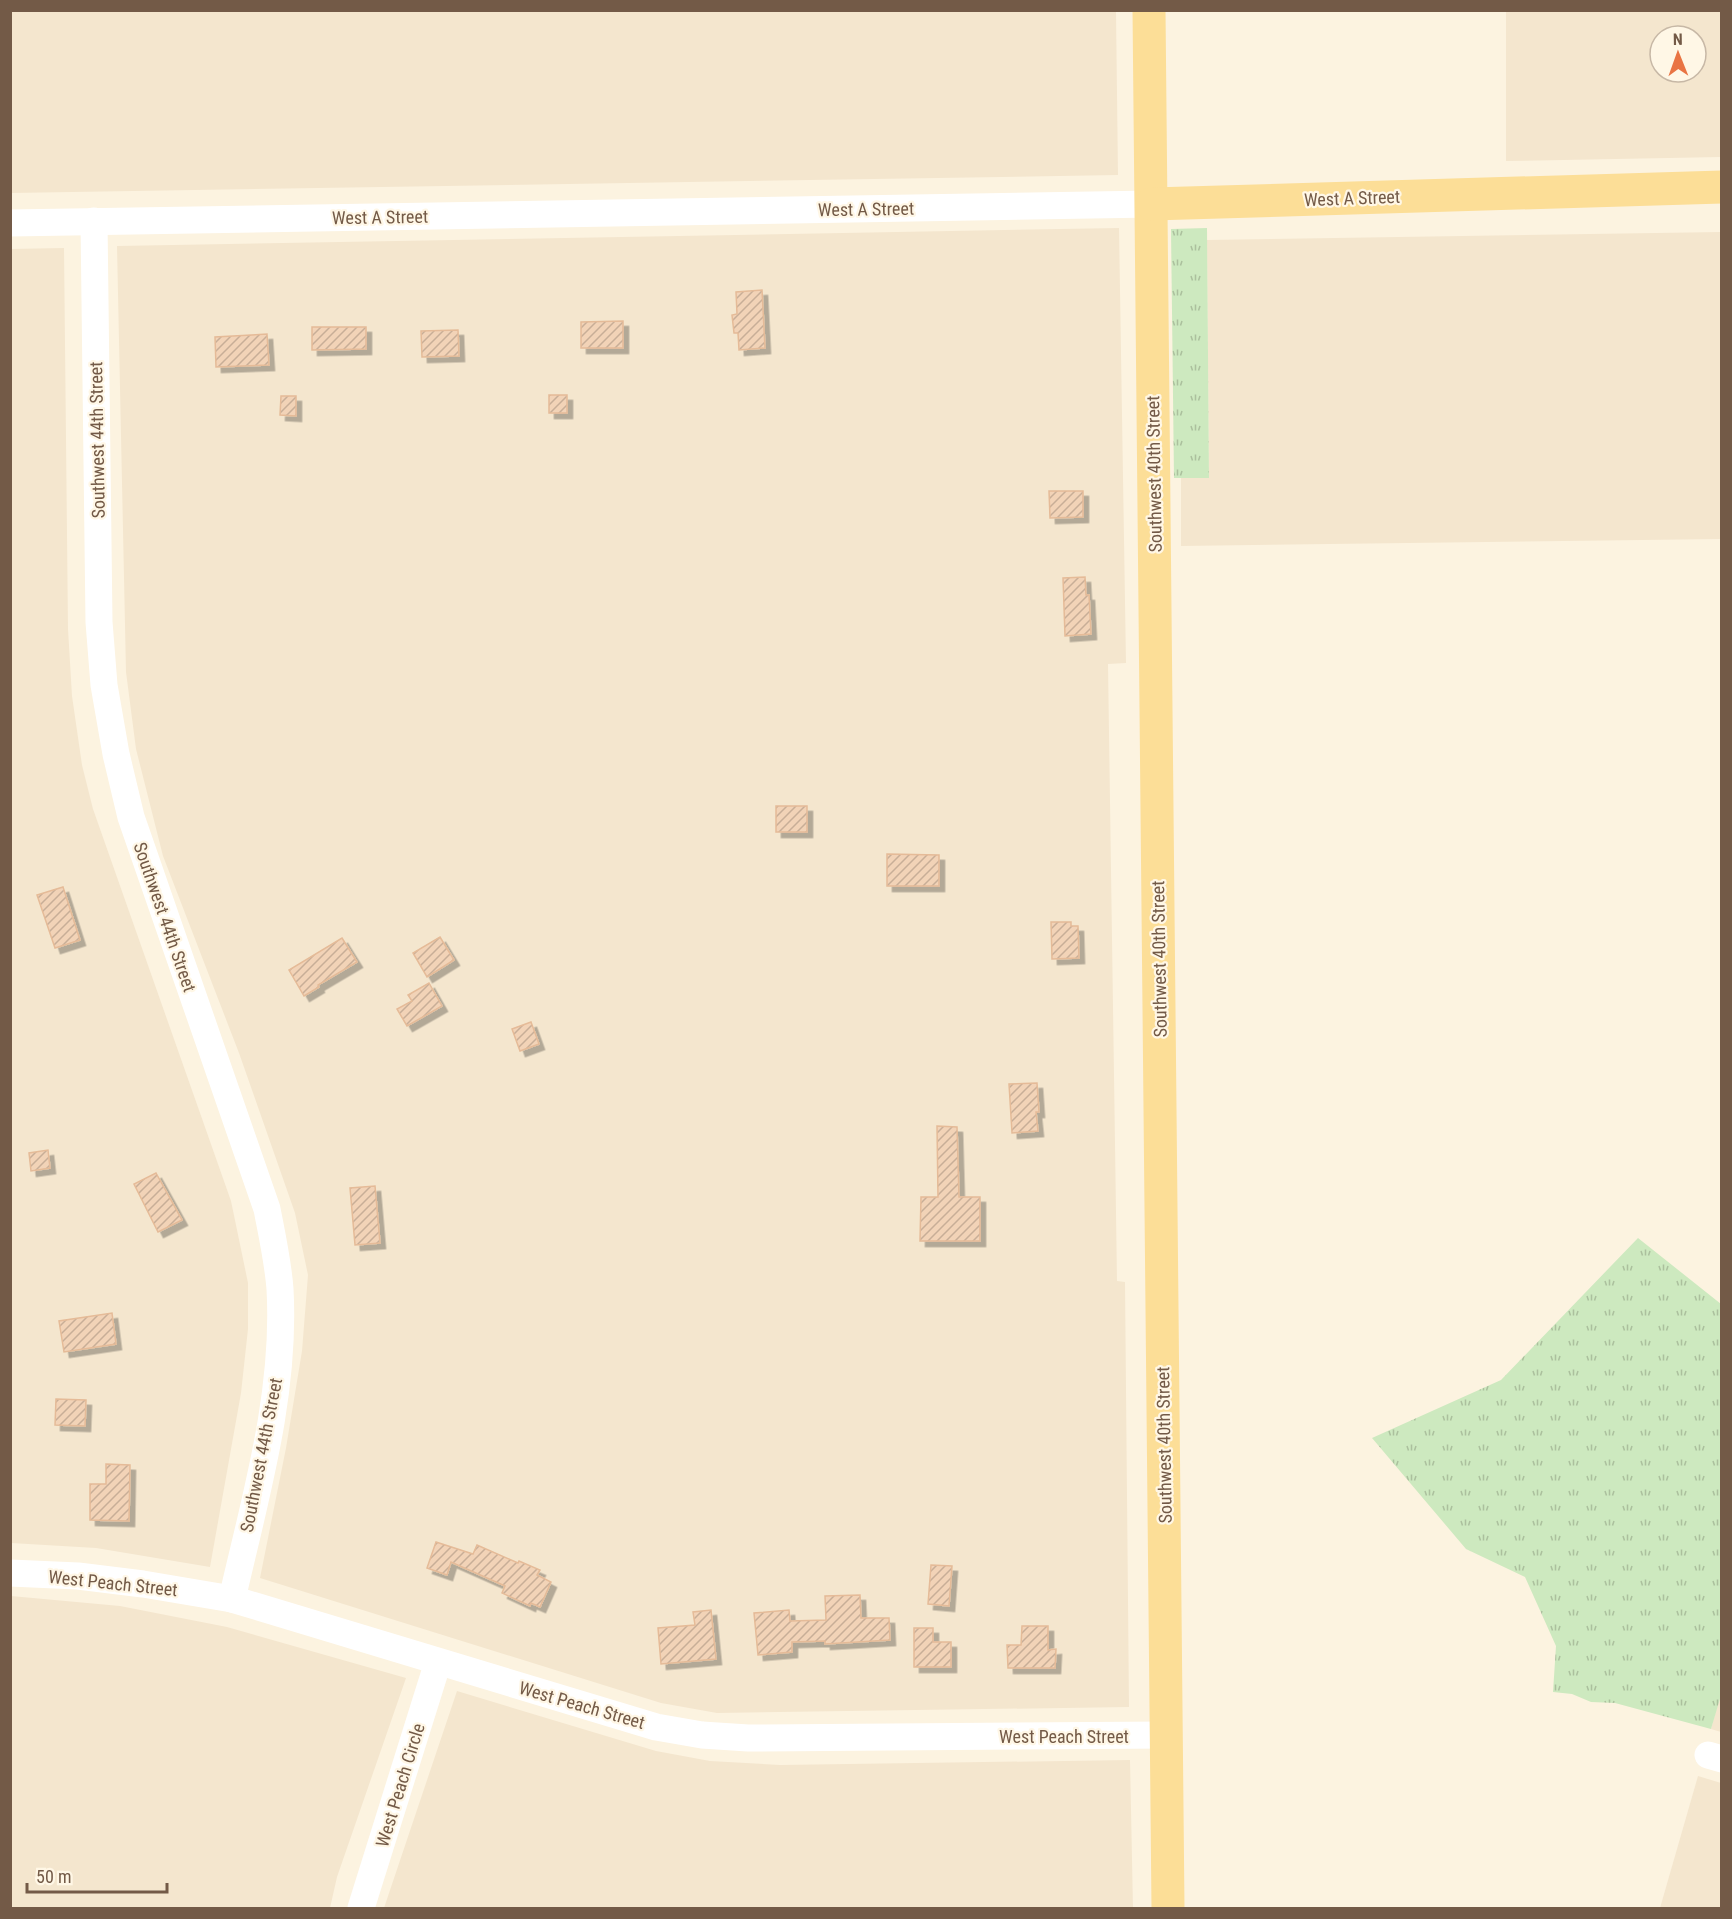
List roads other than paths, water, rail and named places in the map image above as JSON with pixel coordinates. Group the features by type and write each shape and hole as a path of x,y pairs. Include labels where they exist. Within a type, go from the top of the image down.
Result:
{"main road":[{"name":"Southwest 40th Street","path":"1149,10 1168,1908"},
{"name":"West A Street","path":"1152,204 1722,187"}],"street":[{"name":"West A Street","path":"10,223 1152,204"},
{"name":"Southwest 44th Street","path":"94,221 99,621 104,686 116,754 131,817 267,1209 280,1289 280,1323 274,1401 232,1599"},
{"name":"West Peach Street","path":"10,1573 78,1576 232,1599 646,1724 702,1735 748,1738 1167,1735"},
{"name":"West Peach Circle","path":"361,1908 438,1662"}]}
